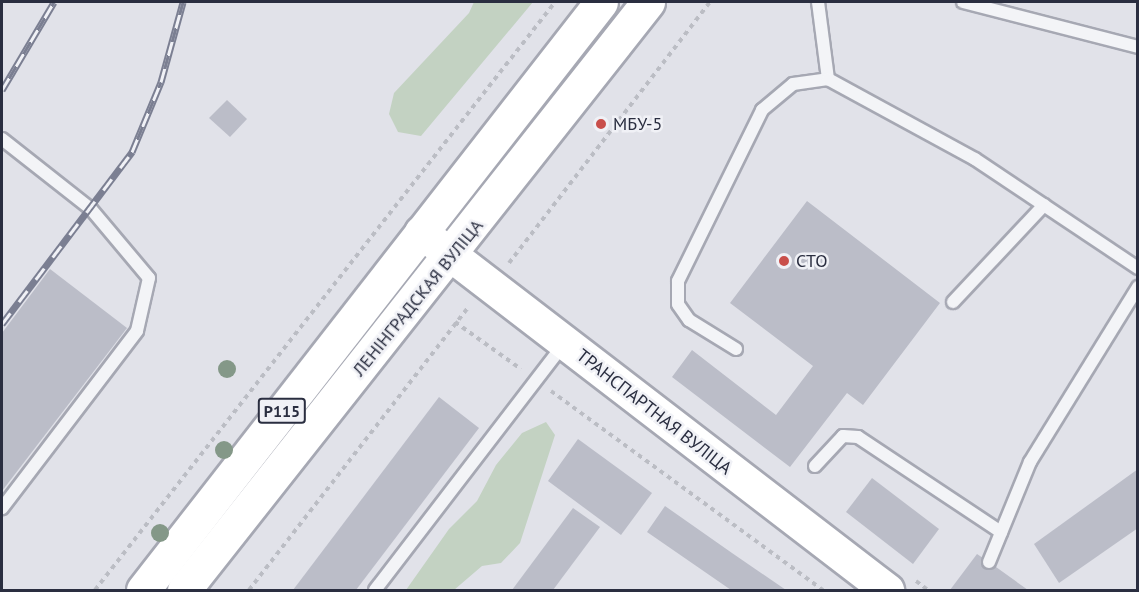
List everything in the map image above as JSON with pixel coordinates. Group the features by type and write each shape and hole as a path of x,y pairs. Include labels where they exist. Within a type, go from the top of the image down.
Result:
{"main road":[{"name":"ЛЕНІНГРАДСКАЯ ВУЛІЦА","path":"143,591 601,2"},
{"name":"ЛЕНІНГРАДСКАЯ ВУЛІЦА","path":"184,591 452,256 648,2"},
{"name":"ТРАНСПАРТНАЯ ВУЛІЦА","path":"421,232 870,582"}],"lane":[{"path":"818,2 828,79"},
{"path":"963,2 1137,47"},
{"path":"736,349 689,320 678,304 678,281 762,110 793,84 828,79 975,159 1137,268"},
{"path":"2,139 91,209 149,278 137,331 2,508"},
{"path":"953,302 1044,205"},
{"path":"989,562 1030,462 1137,287"},
{"path":"375,591 565,343"},
{"path":"815,466 843,436 858,437 1001,532"}],"path":[{"path":"95,591 555,2"},
{"path":"505,268 710,2"},
{"path":"249,591 469,306"},
{"path":"455,322 823,591"}],"green space":[{"path":"474,2 533,2 421,136 398,132 389,114 394,93 469,13"},
{"path":"546,422 555,435 520,543 501,563 482,566 454,590 406,590 449,529 477,501 496,465 522,433"}],"building":[{"path":"227,100 247,119 230,137 209,118"},
{"path":"807,201 940,303 863,405 847,393 790,467 672,377 692,350 776,415 813,366 730,303"},
{"path":"50,269 127,328 2,491 2,333"},
{"path":"439,397 479,428 356,590 293,590"},
{"path":"578,439 652,493 621,535 548,481"},
{"path":"1138,469 1138,528 1059,583 1034,544"},
{"path":"872,478 939,529 913,564 846,512"},
{"path":"665,506 786,590 731,590 647,532"},
{"path":"573,508 600,527 553,590 512,590"},
{"path":"977,554 989,562 1028,590 950,590"}],"railway":[{"path":"2,90 54,2"},
{"path":"2,324 132,152 161,82 183,2"}],"place":[{"name":"МБУ-5","path":"601,124"},
{"name":"СТО","path":"784,261"}]}
